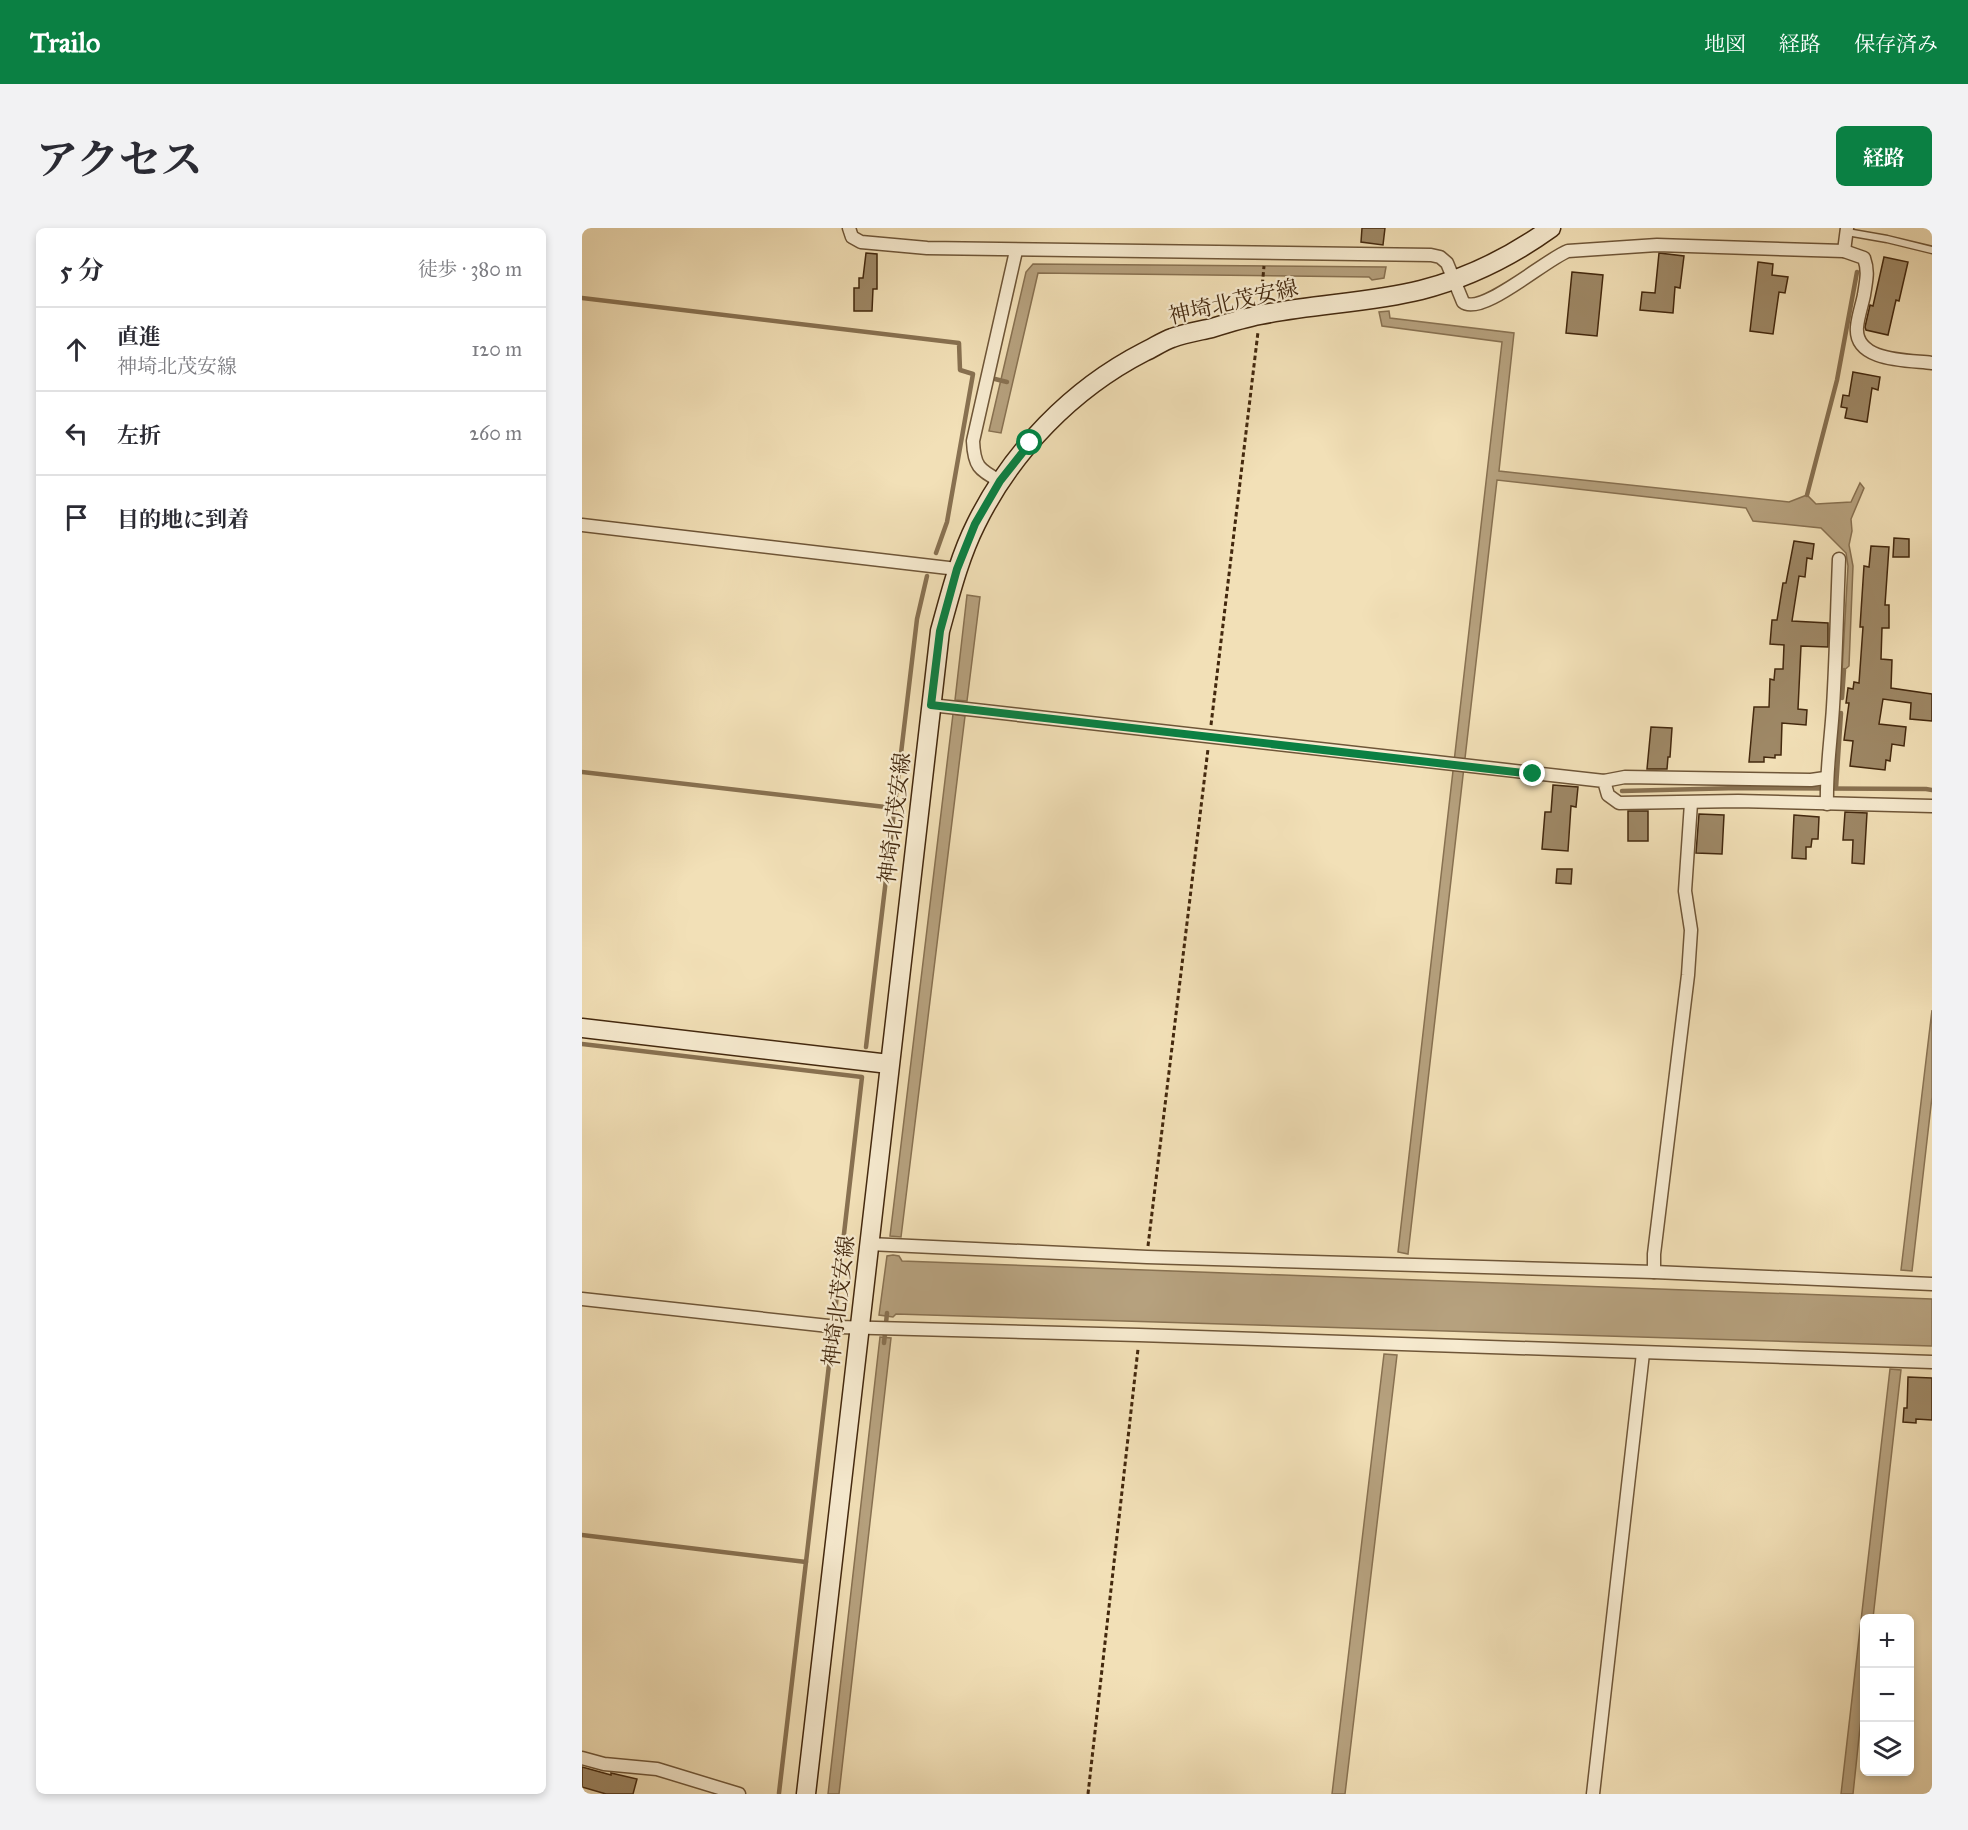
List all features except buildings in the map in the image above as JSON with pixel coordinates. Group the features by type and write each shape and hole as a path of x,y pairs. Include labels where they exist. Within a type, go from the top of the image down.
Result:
{"main road":[{"name":"神埼北茂安線","path":"806,1794 878,1244 889,1064 940,631 957,569 975,524 1000,481 1030,443 1073,398 1121,364 1172,338 1260,315 1378,298 1421,290 1453,280 1525,247 1551,228"},
{"path":"582,1028 889,1064"}],"street":[{"path":"849,228 852,237 861,242 927,248 1431,255 1440,257 1447,263 1463,302 1472,306 1504,291 1556,255 1568,251 1657,245 1844,251 1864,258 1869,270 1857,328 1858,339 1863,348 1875,355 1932,363"},
{"path":"1844,251 1847,230"},
{"path":"1000,481 982,471 974,459 973,441 1016,251"},
{"path":"582,525 957,569"},
{"path":"1826,790 1833,706 1839,559"},
{"path":"931,705 1604,781 1625,777 1811,780 1826,790"},
{"path":"1604,781 1608,795 1620,803 1738,801 1826,790 1932,806"},
{"path":"1654,1272 1654,1254 1688,975 1691,930 1685,891 1691,803"},
{"path":"878,1244 1147,1257 1654,1272 1932,1284"},
{"path":"582,1299 838,1327 1932,1362"},
{"path":"1593,1794 1643,1353"},
{"path":"582,1758 604,1764 657,1769 739,1794"}],"lane":[{"path":"1847,230 1932,250"}],"path":[{"path":"1147,1257 1265,264"},
{"path":"1088,1794 1139,1335"}],"shaded area":[{"path":"1033,264 1386,267 1384,278 1372,280 1369,277 1038,273 1001,433 989,431 1026,272"},
{"path":"1389,311 1390,318 1514,333 1499,471 1789,502 1807,495 1816,504 1851,502 1860,483 1864,488 1851,519 1852,531 1849,545 1853,566 1849,666 1842,672 1848,566 1846,553 1821,528 1753,521 1746,508 1497,480 1408,1254 1398,1252 1502,342 1382,326 1379,312"},
{"path":"967,595 980,597 967,701 955,700"},
{"path":"953,714 965,716 901,1237 890,1236"},
{"path":"1932,1010 1932,1097 1912,1271 1901,1270"},
{"path":"887,1256 899,1256 902,1261 1932,1299 1932,1346 896,1314 893,1317 879,1315"},
{"path":"880,1337 891,1338 839,1794 828,1794"},
{"path":"1384,1354 1397,1355 1345,1794 1332,1794"},
{"path":"1890,1369 1901,1370 1873,1614 1862,1614"},
{"path":"1860,1629 1860,1728 1853,1794 1841,1794"}],"waterway":[{"path":"1807,495 1837,380 1857,272"},
{"path":"582,298 959,343 960,370 973,374 947,522 936,553"},
{"path":"995,379 1007,382"},
{"path":"866,1047 917,619 927,576"},
{"path":"1842,698 1844,670"},
{"path":"1836,788 1841,713"},
{"path":"582,772 894,808"},
{"path":"1622,791 1738,788 1932,790"},
{"path":"582,1044 862,1077 835,1312"},
{"path":"884,1343 887,1313"},
{"path":"779,1793 832,1339"},
{"path":"582,1535 806,1562"}],"route":[{"path":"1030,443 1000,481 975,524 957,569 940,631 931,705 1533,774"}]}
